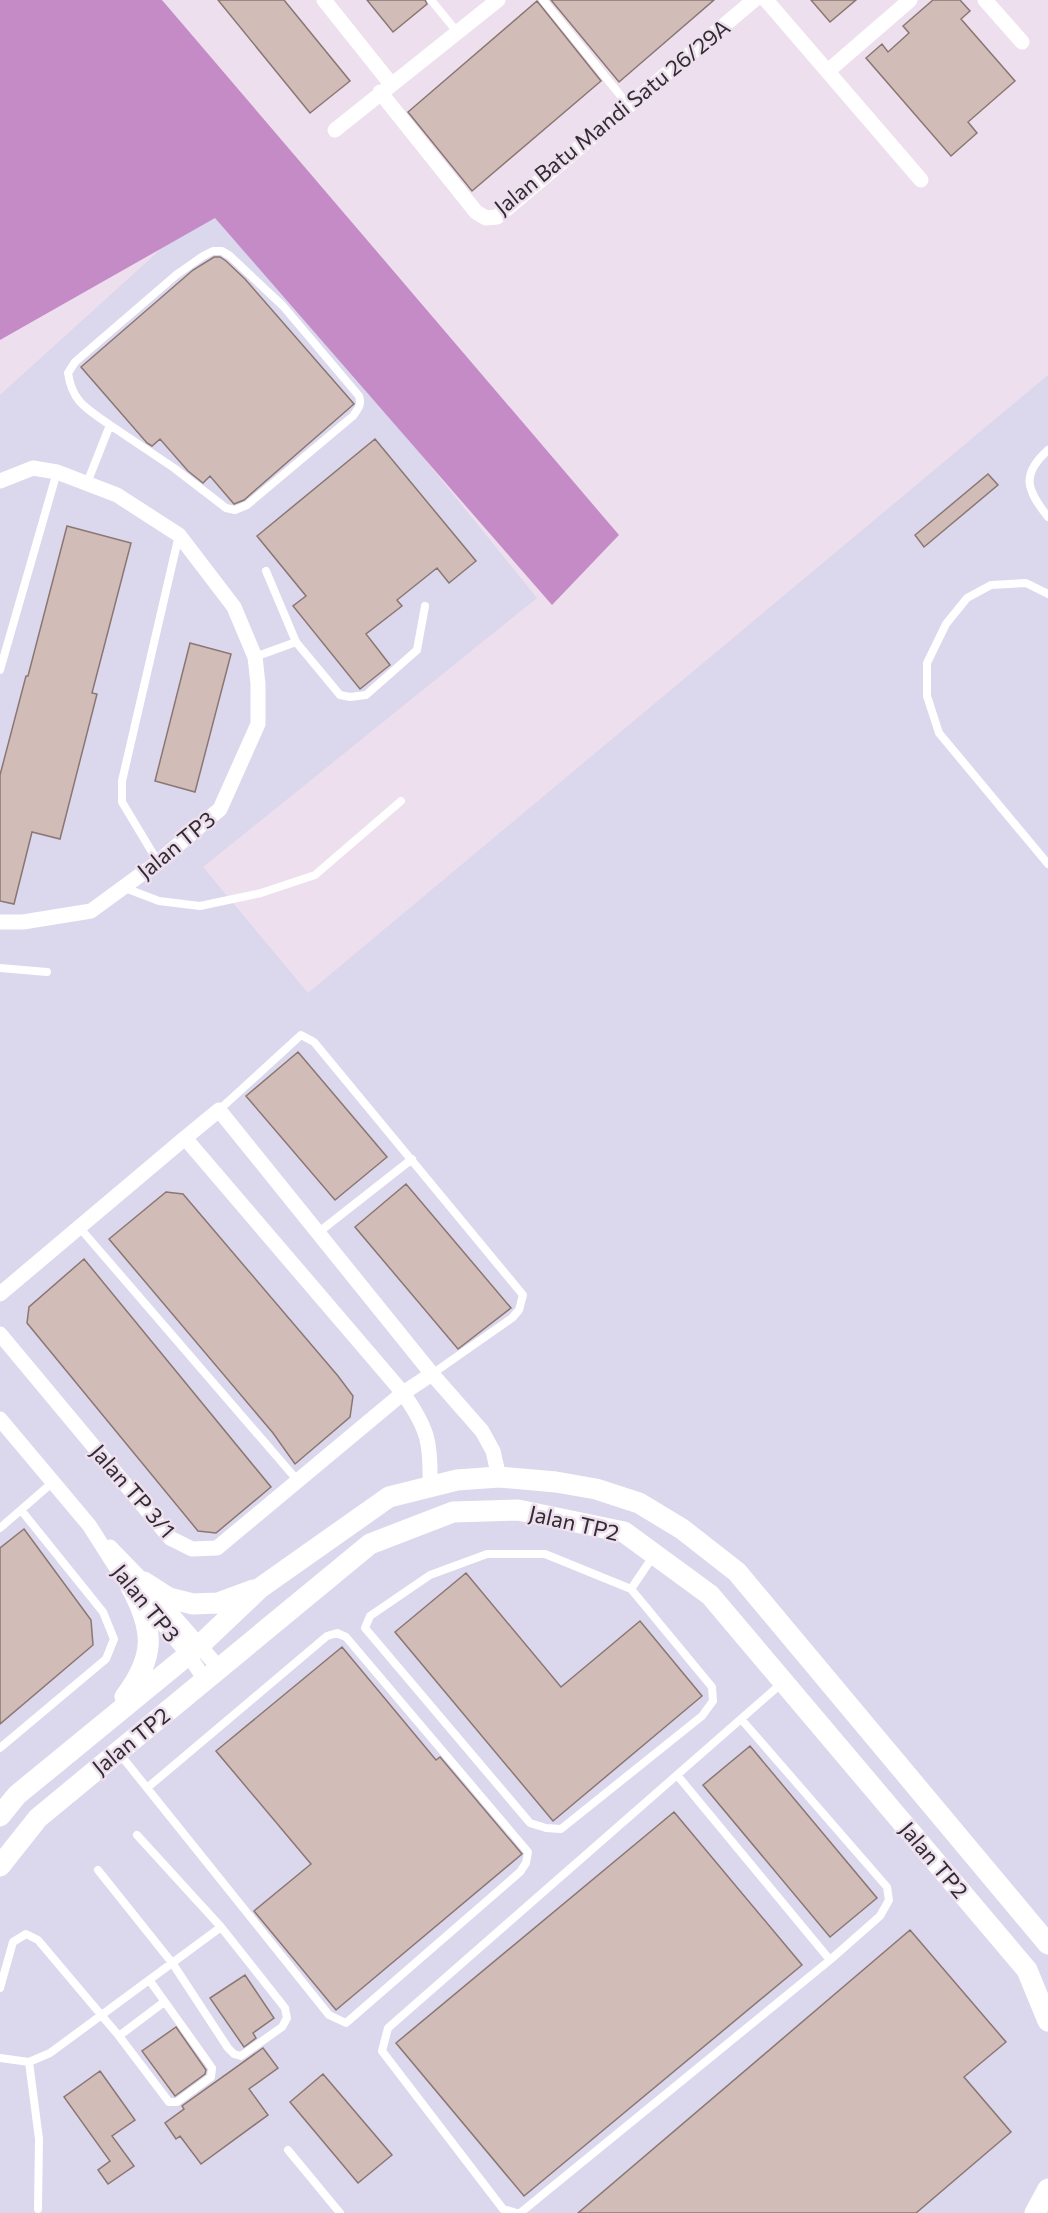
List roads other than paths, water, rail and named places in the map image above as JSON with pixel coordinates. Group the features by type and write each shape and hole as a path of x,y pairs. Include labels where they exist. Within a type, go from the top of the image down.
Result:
{"street":[{"path":"324,0 385,88"},
{"path":"335,130 498,0"},
{"name":"Jalan Batu Mandi Satu 26/29A","path":"385,88 476,212 486,218 497,217 754,0"},
{"path":"766,0 921,180"},
{"path":"828,71 910,0"},
{"path":"985,0 1022,42"},
{"name":"Jalan TP3","path":"0,481 33,468 57,472 117,495 179,535 234,607 255,657 258,684 258,724 220,808 158,862 91,911 23,922 0,922"},
{"path":"0,1294 219,1110 432,1374 482,1431 493,1451 499,1477"},
{"path":"185,1138 403,1393 420,1416 428,1436 430,1485"},
{"name":"Jalan TP 3/1","path":"0,1334 170,1538 192,1549 217,1548 403,1393 432,1374"},
{"name":"Jalan TP3","path":"0,1419 212,1674"},
{"name":"Jalan TP2","path":"0,1816 17,1795 194,1650 260,1588 389,1497 457,1480 499,1477 596,1488 639,1503 682,1529 737,1572 1048,1944"},
{"name":"Jalan TP2","path":"0,1866 38,1818 370,1544 453,1512 518,1510 624,1532 710,1595 1027,1970 1048,2021"},
{"path":"137,1584 169,1598 193,1604 218,1603 260,1588"},
{"path":"109,1720 134,1686 144,1668 148,1652 148,1632 137,1584"},
{"path":"1035,2213 1048,2189"}],"lane":[{"path":"431,0 458,33"},
{"path":"543,0 629,106"},
{"path":"213,251 222,251 230,256 283,306 361,401 353,416 329,437 247,505 235,510 226,508 174,468 110,425 82,405 70,388 68,373 75,362 176,275 213,251"},
{"path":"87,483 110,425"},
{"path":"1048,450 1035,462 1028,482 1033,498 1048,517"},
{"path":"0,670 57,472"},
{"path":"158,862 122,802 122,781 179,535"},
{"path":"266,571 296,642 340,695 350,697 366,695 417,650 426,606"},
{"path":"1048,594 1026,583 991,585 967,598 946,624 927,663 927,696 939,733 1048,864"},
{"path":"255,657 296,642"},
{"path":"123,887 159,901 200,906 261,893 315,875 401,801"},
{"path":"0,968 47,972"},
{"path":"219,1110 302,1035 314,1042 523,1295 519,1311 512,1318 432,1374"},
{"path":"319,1233 412,1159"},
{"path":"79,1227 298,1480"},
{"path":"0,1528 53,1482"},
{"path":"0,1748 106,1659 114,1639 104,1612 21,1510"},
{"path":"487,1554 545,1554 631,1588 712,1687 713,1701 702,1716 561,1829 546,1828 530,1822 365,1628 370,1616 430,1575 487,1554"},
{"path":"631,1588 655,1554"},
{"path":"118,1752 329,2015 346,2023 520,1872 526,1863 528,1852 346,1637 336,1633 327,1636 147,1788"},
{"path":"741,1719 887,1887 889,1900 880,1916 830,1960 518,2213 504,2209 382,2051 388,2028 741,1719 784,1682"},
{"path":"677,1775 830,1960"},
{"path":"98,1870 172,1964 234,2054 241,2056 282,2027 286,2018 285,2008 221,1928 136,1835"},
{"path":"0,2058 29,2062 50,2053 221,1928"},
{"path":"0,1988 13,1942 26,1934 38,1940 119,2036 169,2102 177,2102 211,2077 212,2068 150,1981"},
{"path":"119,2036 164,2002"},
{"path":"29,2062 39,2139 38,2210"},
{"path":"288,2150 340,2213"}]}
